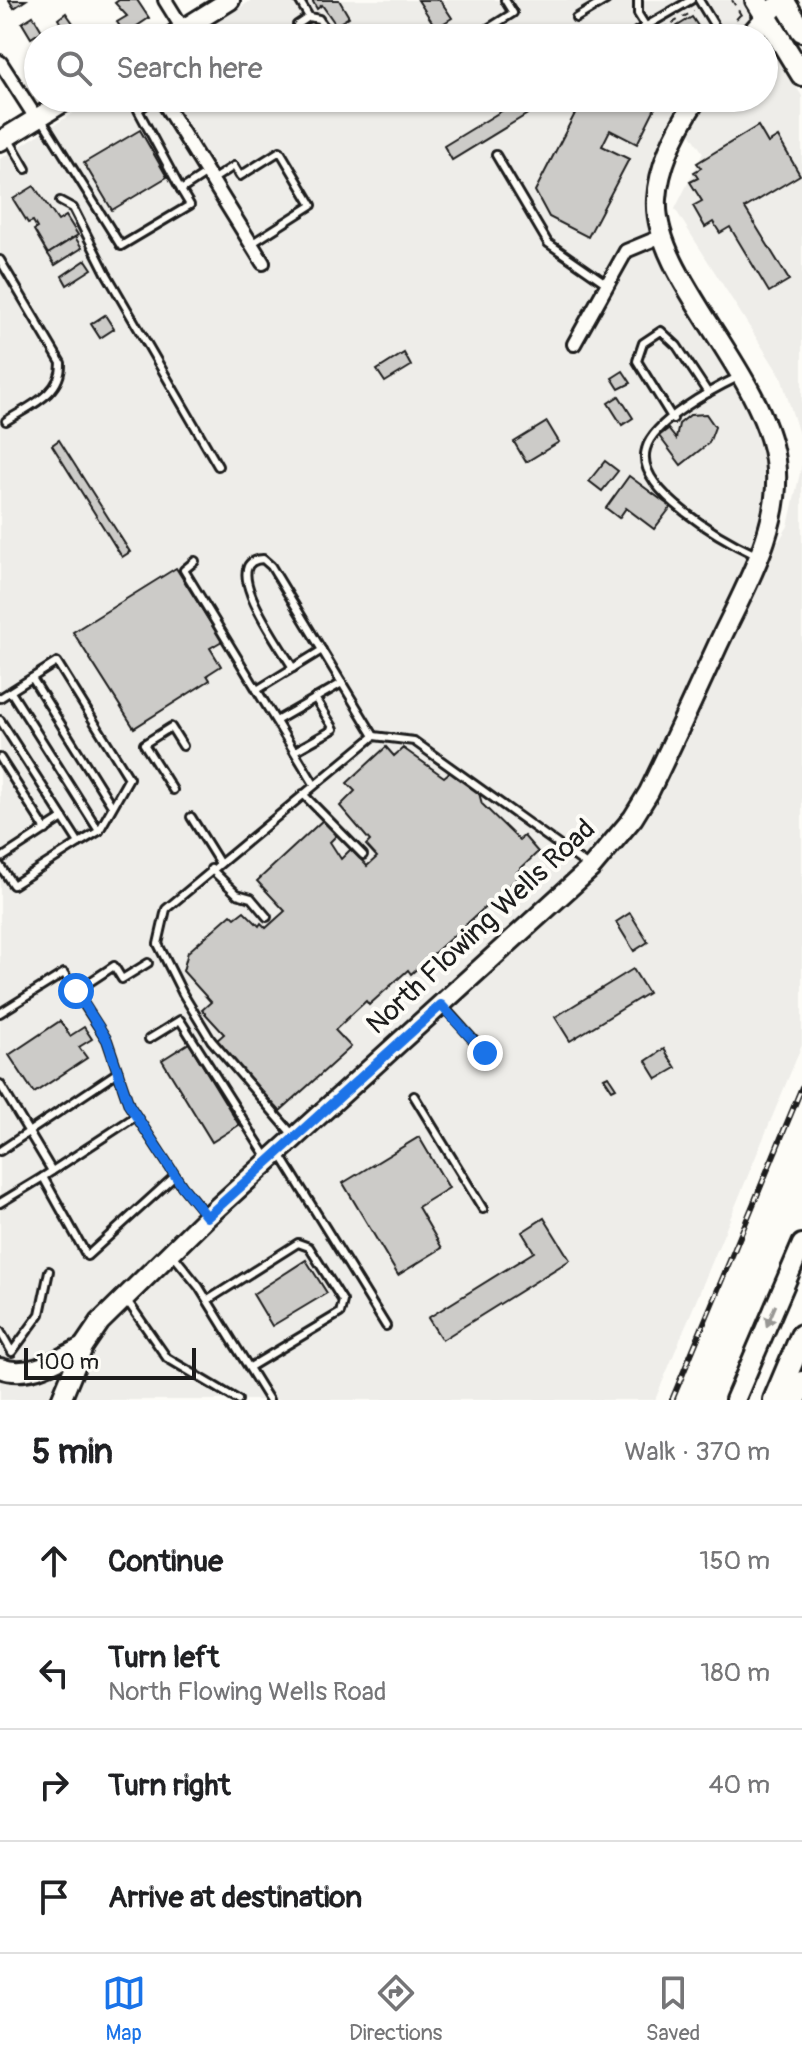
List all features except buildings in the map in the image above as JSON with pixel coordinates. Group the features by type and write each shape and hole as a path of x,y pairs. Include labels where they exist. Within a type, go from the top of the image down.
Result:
{"highway":[{"path":"775,1400 802,1336"},
{"path":"794,1400 802,1383"}],"main road":[{"path":"782,0 802,31"},
{"path":"778,36 802,75"}],"street":[{"path":"165,0 173,24"},
{"path":"192,24 230,0"},
{"path":"761,8 782,0"},
{"path":"0,62 24,97"},
{"path":"35,112 38,117"},
{"path":"3,139 46,112"},
{"path":"167,112 263,263"},
{"name":"North Flowing Wells Road","path":"61,1400 83,1347 100,1322 207,1217 591,868 633,818 649,792 759,556 770,520 775,462 758,402 680,273 662,236 656,200 660,180 671,146 689,112"},
{"path":"574,344 626,251 662,236"},
{"path":"735,1400 802,1244"},
{"path":"0,1368 13,1373 38,1369 83,1347"}],"lane":[{"path":"299,0 309,17"},
{"path":"495,24 513,13 505,0"},
{"path":"576,18 606,0"},
{"path":"638,0 636,9 644,24"},
{"path":"651,24 691,0"},
{"path":"699,0 713,24"},
{"path":"298,24 309,17 319,19 322,24"},
{"path":"38,117 121,246 190,205 139,112"},
{"path":"3,139 26,169"},
{"path":"181,190 234,166 240,176 280,151 312,205 251,244"},
{"path":"496,155 548,243 607,284"},
{"path":"60,201 73,208 80,219 106,273 218,466"},
{"path":"0,260 61,363 62,379 54,390 6,421"},
{"path":"673,419 637,361 643,343 661,331 677,346 708,393"},
{"path":"743,374 708,393 673,419 651,436 645,449 648,475 654,484 720,537 759,556"},
{"path":"293,668 248,589 243,574 247,565 256,559 263,559 271,566 374,736"},
{"path":"195,561 184,570 314,784"},
{"path":"257,690 322,650"},
{"path":"0,698 57,662 129,778 99,831 13,885 0,866"},
{"path":"32,678 112,806"},
{"path":"276,721 342,683"},
{"path":"11,692 99,831"},
{"path":"295,751 334,729 315,698"},
{"path":"0,720 79,843"},
{"path":"173,790 144,744 171,727 183,746"},
{"path":"296,1139 211,1040 158,944 166,909 374,736 414,741 591,868"},
{"path":"0,758 46,830"},
{"path":"303,794 363,855"},
{"path":"191,817 219,862"},
{"path":"0,859 63,818"},
{"path":"211,869 237,894 251,898 267,917"},
{"path":"76,991 114,966 122,979 148,963"},
{"path":"0,1013 64,973 107,1040 136,1116 175,1176 207,1217"},
{"path":"441,1005 485,1053"},
{"path":"149,1039 180,1020 386,1326"},
{"path":"0,1151 118,1072"},
{"path":"0,1084 52,1171"},
{"path":"414,1096 483,1209"},
{"path":"0,1203 136,1116"},
{"path":"43,1177 87,1256 175,1176"},
{"path":"208,1300 298,1243 309,1247 335,1287 343,1301 340,1313 250,1367"},
{"path":"171,1253 208,1300 269,1400"},
{"path":"0,1331 12,1352 40,1314 49,1271"},
{"path":"126,1299 167,1358 238,1400"}],"path":[{"path":"732,0 745,24"},
{"path":"673,24 694,11"},
{"path":"733,24 741,15"},
{"path":"657,20 659,24"}],"shaded area":[{"path":"252,0 742,0 757,24 214,24"},
{"path":"778,58 802,96 802,444 781,377 675,209 703,153 678,114 655,161 648,190 647,222 660,252 748,393 769,460 766,509 739,621 763,568 788,526 802,464 802,1045 655,1400 0,1400 0,159 75,112 778,112"}],"railway":[{"path":"672,1400 802,1087"}],"route":[{"path":"76,991 107,1040 129,1105 182,1186 207,1217 441,1005 468,1039 485,1053"}]}
